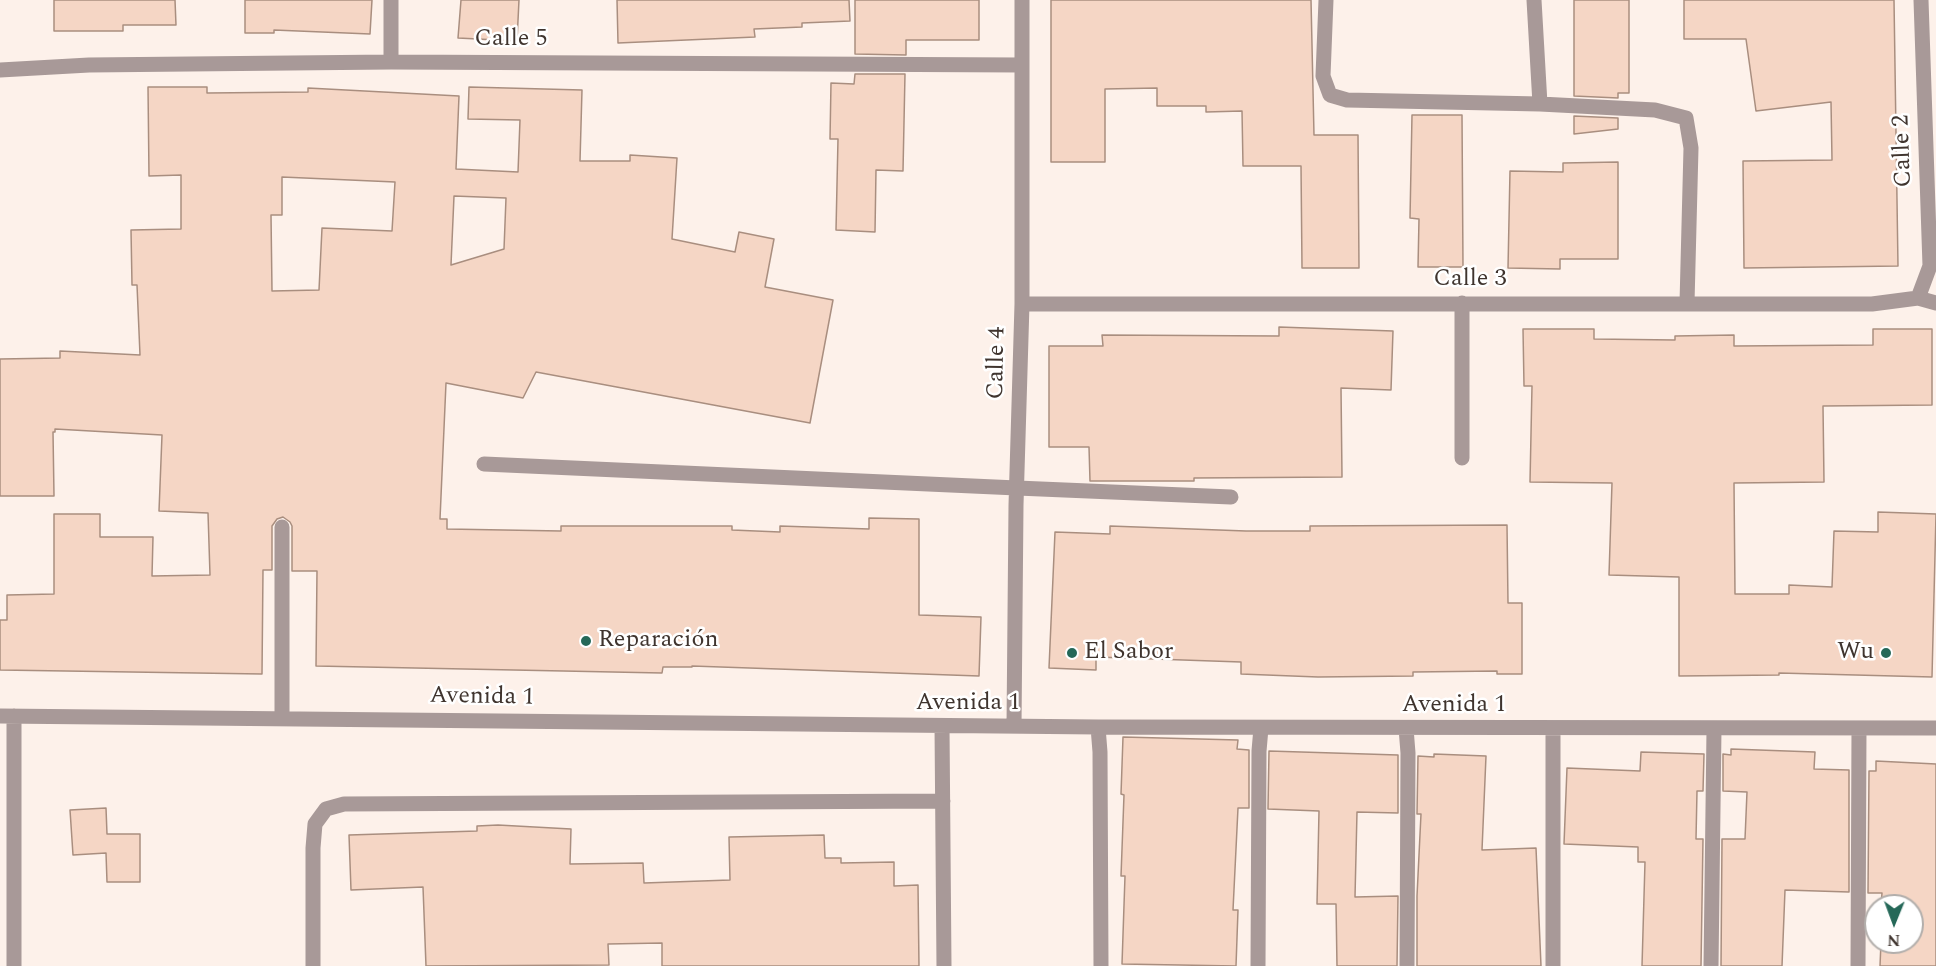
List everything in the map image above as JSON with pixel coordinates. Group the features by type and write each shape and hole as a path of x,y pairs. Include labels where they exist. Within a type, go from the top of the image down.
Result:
{"street":[{"path":"390,62 392,0"},
{"name":"Calle 4","path":"1014,726 1022,304 1022,0"},
{"path":"1326,0 1323,76 1330,95 1347,100 1540,104 1655,110 1686,118 1690,148 1687,303"},
{"path":"1534,0 1540,104"},
{"name":"Calle 2","path":"1918,298 1930,266 1921,0"},
{"name":"Calle 5","path":"0,70 89,65 390,62 1021,65"},
{"path":"1918,298 1936,303"},
{"name":"Calle 3","path":"1022,304 1872,304 1918,298"},
{"path":"1462,303 1462,458"},
{"path":"484,465 1231,497"},
{"path":"282,526 282,718"},
{"path":"7,716 10,957"},
{"name":"Avenida 1","path":"7,716 1098,728 1936,728"},
{"path":"942,726 944,966"},
{"path":"1098,728 1101,966"},
{"path":"1258,966 1261,728"},
{"path":"1406,728 1408,753 1407,966"},
{"path":"1858,966 1859,728"},
{"path":"1553,729 1553,966"},
{"path":"1711,966 1714,729"},
{"path":"313,966 315,824 326,809 344,804 943,801"}],"building":[{"path":"54,0 175,0 176,25 123,25 123,31 54,31"},
{"path":"245,0 372,0 370,34 274,30 274,33 245,33"},
{"path":"461,0 519,0 517,41 458,38"},
{"path":"617,0 849,0 850,21 802,23 802,27 754,29 755,37 618,43"},
{"path":"855,0 979,0 979,40 906,40 906,55 855,54"},
{"path":"1051,0 1311,0 1314,135 1358,135 1359,268 1302,268 1301,166 1243,166 1242,111 1206,112 1206,106 1157,106 1157,88 1105,89 1105,162 1051,162"},
{"path":"1574,0 1629,0 1629,93 1618,93 1618,98 1574,96"},
{"path":"1684,0 1894,0 1898,266 1744,268 1743,161 1832,160 1831,102 1756,111 1746,39 1684,39"},
{"path":"855,74 905,74 903,171 876,170 875,232 836,230 838,139 830,139 831,83 854,84"},
{"path":"148,87 207,87 207,93 308,92 308,88 459,96 456,169 518,172 520,120 468,119 469,87 582,90 580,161 630,161 630,155 677,158 672,239 735,252 739,232 774,239 765,287 833,300 810,423 536,372 523,398 446,383 440,519 447,519 447,529 561,531 561,526 732,526 732,530 780,532 780,526 869,529 869,518 919,519 919,615 981,617 979,676 692,666 663,667 662,673 316,666 317,571 292,571 292,526 283,517 277,519 272,526 272,570 263,570 262,674 0,670 0,620 7,620 7,595 54,594 54,514 100,514 100,537 153,537 152,576 210,575 208,513 159,511 162,435 55,429 53,432 54,496 0,496 0,359 60,358 60,351 140,355 137,285 132,285 131,230 181,229 181,175 149,176","holes":["282,177 395,182 392,231 322,228 319,290 272,291 271,215 282,215","454,196 506,198 504,249 451,265"]},
{"path":"1412,115 1462,115 1463,267 1418,267 1419,219 1410,218"},
{"path":"1574,116 1618,118 1618,129 1574,134"},
{"path":"1618,162 1618,259 1560,259 1560,269 1508,268 1510,171 1563,172 1563,163"},
{"path":"1279,327 1393,331 1391,390 1341,388 1342,477 1090,481 1089,447 1049,447 1049,346 1103,346 1102,335 1279,336"},
{"path":"1523,329 1594,329 1594,339 1675,340 1675,336 1734,335 1734,346 1873,345 1873,329 1932,329 1932,405 1823,406 1824,482 1734,483 1735,594 1789,594 1789,585 1832,587 1834,531 1878,532 1878,512 1936,514 1932,677 1779,673 1779,675 1679,676 1679,577 1609,575 1612,483 1530,482 1532,386 1524,386"},
{"path":"1507,525 1508,603 1522,603 1522,674 1497,674 1497,671 1413,672 1413,676 1318,677 1241,674 1241,662 1096,657 1096,670 1049,668 1055,532 1110,534 1110,526 1310,531 1310,526"},
{"path":"1123,737 1238,740 1237,749 1249,750 1249,808 1238,808 1233,910 1238,910 1236,966 1122,964 1125,876 1121,876 1124,795 1121,794"},
{"path":"1731,749 1815,752 1814,769 1849,770 1849,892 1785,890 1782,966 1721,966 1722,839 1745,839 1747,792 1723,791 1723,754 1731,755"},
{"path":"1269,751 1398,755 1398,813 1357,812 1355,897 1398,896 1397,966 1337,966 1336,904 1317,904 1319,811 1268,809"},
{"path":"1641,752 1704,754 1703,791 1697,791 1696,839 1703,839 1701,966 1642,966 1645,862 1638,862 1638,847 1564,844 1567,768 1640,771"},
{"path":"1434,754 1486,756 1482,850 1536,848 1541,966 1417,966 1417,896 1421,814 1417,814 1418,756 1434,757"},
{"path":"1876,761 1936,764 1936,966 1880,966 1880,954 1924,954 1924,894 1868,893 1869,771 1876,771"},
{"path":"106,808 107,834 140,834 140,882 107,882 106,853 73,855 70,810"},
{"path":"477,826 571,829 570,864 643,863 644,883 730,880 729,837 824,835 825,858 841,858 841,863 894,862 894,886 918,885 919,966 662,966 662,943 608,944 609,965 426,966 423,887 351,890 349,835 477,831"}],"place":[{"name":"Reparación","path":"586,641"},
{"name":"El Sabor","path":"1072,653"},
{"name":"Wu","path":"1886,653"}]}
